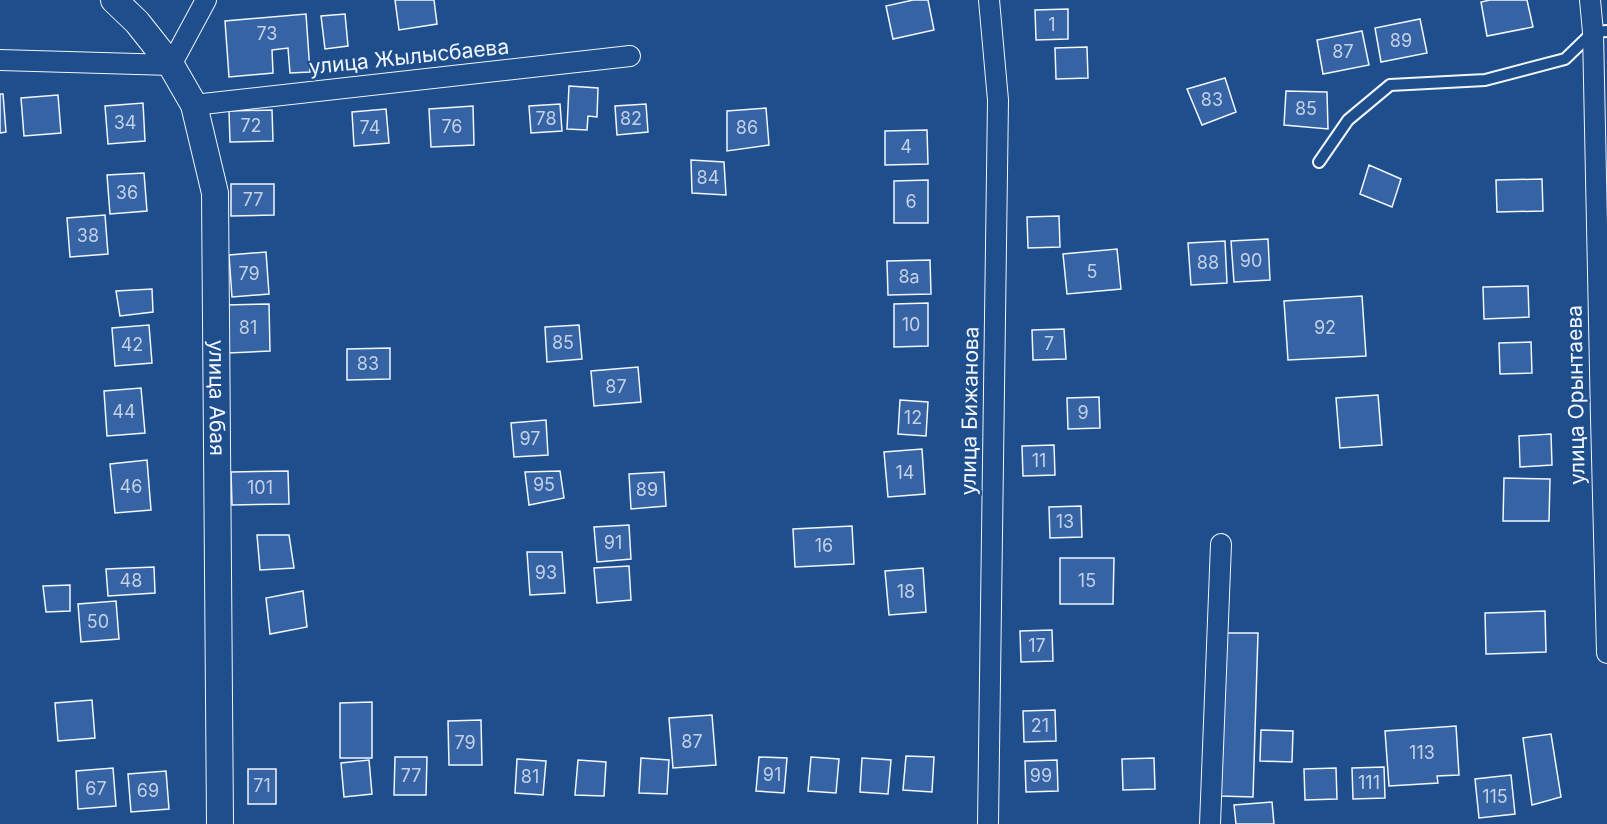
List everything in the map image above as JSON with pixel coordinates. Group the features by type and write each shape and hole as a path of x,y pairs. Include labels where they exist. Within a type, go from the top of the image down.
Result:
{"street":[{"name":"улица Абая","path":"114,0 137,22 171,65 194,105 215,193 220,824"},
{"path":"0,60 171,65 206,0"},
{"name":"улица Бижанова","path":"988,824 998,100 989,0"},
{"name":"улица Орынтаева","path":"1590,0 1600,32 1607,653"},
{"name":"улица Жылысбаева","path":"194,105 630,56"},
{"path":"1210,824 1221,544"}],"lane":[{"path":"1319,162 1348,120 1390,85 1485,80 1565,59 1600,32"}],"building":[{"path":"395,0 434,0 437,24 399,30"},
{"path":"913,0 928,0 934,30 893,39 886,6"},
{"path":"1527,0 1533,27 1487,36 1481,2"},
{"path":"1068,9 1068,39 1036,40 1035,10"},
{"path":"306,14 310,72 290,73 288,48 272,50 273,73 229,77 225,21"},
{"path":"345,14 348,46 325,49 321,16"},
{"path":"1420,19 1427,53 1381,62 1375,28"},
{"path":"1362,31 1369,65 1323,74 1317,40"},
{"path":"1087,47 1088,78 1056,79 1055,48"},
{"path":"1225,78 1236,112 1202,125 1187,89"},
{"path":"569,86 598,88 597,117 588,116 587,130 567,129"},
{"path":"1286,91 1327,92 1328,129 1284,125"},
{"path":"0,94 3,94 6,132 0,133"},
{"path":"58,95 61,133 24,136 21,98"},
{"path":"143,103 145,141 108,144 105,106"},
{"path":"560,104 562,131 531,133 529,106"},
{"path":"646,104 648,132 617,135 615,106"},
{"path":"473,106 474,145 431,147 429,109"},
{"path":"766,108 769,145 727,151 727,111"},
{"path":"386,109 389,143 354,146 352,112"},
{"path":"272,110 273,141 230,142 229,111"},
{"path":"927,130 928,164 885,165 885,131"},
{"path":"691,160 724,162 726,195 692,193"},
{"path":"1369,165 1401,179 1392,207 1360,194"},
{"path":"144,173 147,211 110,214 107,175"},
{"path":"1542,179 1543,211 1497,212 1496,180"},
{"path":"928,180 928,223 894,223 894,181"},
{"path":"231,184 274,184 274,215 231,216"},
{"path":"105,215 108,254 70,257 67,218"},
{"path":"1059,216 1060,247 1028,248 1027,217"},
{"path":"1268,239 1270,280 1234,282 1231,241"},
{"path":"1225,241 1227,283 1191,285 1188,243"},
{"path":"1117,249 1121,289 1067,294 1063,254"},
{"path":"266,252 269,294 232,297 229,255"},
{"path":"930,260 931,294 888,295 887,261"},
{"path":"1528,286 1529,317 1484,319 1483,287"},
{"path":"152,289 153,312 120,316 116,291"},
{"path":"1362,296 1366,356 1288,360 1284,301"},
{"path":"928,303 928,346 894,347 894,304"},
{"path":"269,304 270,351 228,353 226,305"},
{"path":"149,325 152,363 115,366 112,328"},
{"path":"579,325 582,359 547,362 545,327"},
{"path":"1064,329 1066,359 1033,360 1032,330"},
{"path":"1531,342 1532,373 1500,374 1499,343"},
{"path":"390,348 390,379 347,380 347,349"},
{"path":"638,367 641,402 594,406 591,371"},
{"path":"141,388 145,433 107,436 104,391"},
{"path":"1378,395 1382,445 1340,448 1336,398"},
{"path":"1099,397 1100,428 1068,429 1067,398"},
{"path":"900,400 928,402 926,436 898,434"},
{"path":"546,420 548,455 514,457 511,423"},
{"path":"1551,434 1552,465 1520,467 1519,436"},
{"path":"1054,445 1055,475 1023,476 1022,446"},
{"path":"922,449 925,494 888,497 884,452"},
{"path":"147,460 151,510 115,513 110,464"},
{"path":"288,471 289,504 232,505 231,472"},
{"path":"560,471 564,498 529,505 525,472"},
{"path":"664,472 666,506 631,509 629,474"},
{"path":"1504,478 1550,479 1549,521 1503,521"},
{"path":"1081,506 1082,537 1050,538 1049,507"},
{"path":"629,525 631,559 597,562 594,527"},
{"path":"852,526 854,564 795,567 793,529"},
{"path":"257,535 289,535 294,568 260,570"},
{"path":"527,552 562,552 565,593 530,595"},
{"path":"1060,558 1114,558 1113,604 1060,604"},
{"path":"629,566 631,600 597,603 594,568"},
{"path":"154,567 155,593 108,596 106,569"},
{"path":"923,568 926,612 889,615 885,571"},
{"path":"70,585 70,611 46,612 43,586"},
{"path":"303,591 307,627 270,634 266,598"},
{"path":"116,601 119,639 81,642 78,604"},
{"path":"1545,611 1546,652 1486,654 1485,613"},
{"path":"1052,630 1053,661 1021,662 1020,631"},
{"path":"1225,633 1258,633 1253,797 1220,796"},
{"path":"92,700 95,738 58,741 55,703"},
{"path":"372,702 372,758 340,758 340,703"},
{"path":"1055,710 1056,741 1024,742 1023,711"},
{"path":"712,715 716,765 673,768 669,718"},
{"path":"481,720 482,765 449,765 448,721"},
{"path":"1456,726 1459,775 1437,776 1438,783 1389,786 1385,731"},
{"path":"1261,730 1293,731 1292,762 1260,761"},
{"path":"1551,734 1561,797 1532,805 1523,738"},
{"path":"906,756 934,757 932,792 903,790"},
{"path":"395,757 427,757 426,795 394,795"},
{"path":"759,757 787,758 784,793 756,791"},
{"path":"811,757 839,759 836,793 808,791"},
{"path":"641,758 669,760 667,794 639,793"},
{"path":"862,758 891,760 888,794 860,792"},
{"path":"1154,758 1155,789 1123,790 1122,759"},
{"path":"517,759 546,761 543,795 515,793"},
{"path":"369,760 372,794 344,797 341,763"},
{"path":"578,760 606,762 604,796 575,795"},
{"path":"1057,760 1058,791 1026,792 1025,761"},
{"path":"1384,767 1385,798 1353,799 1352,768"},
{"path":"113,768 116,806 78,809 76,771"},
{"path":"1336,768 1337,799 1305,800 1304,769"},
{"path":"248,769 276,769 276,804 248,804"},
{"path":"166,771 169,809 131,812 128,774"},
{"path":"1511,775 1515,814 1479,818 1475,779"},
{"path":"1272,802 1274,824 1236,824 1234,805"}]}
